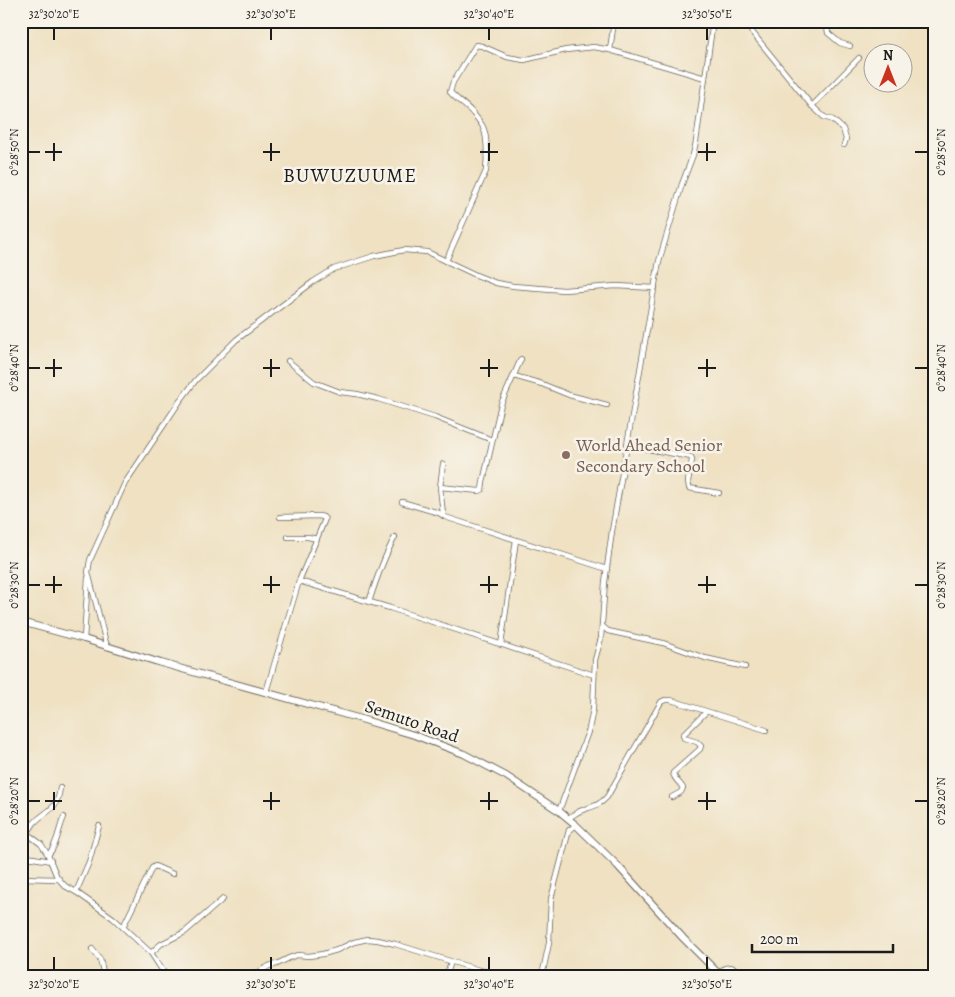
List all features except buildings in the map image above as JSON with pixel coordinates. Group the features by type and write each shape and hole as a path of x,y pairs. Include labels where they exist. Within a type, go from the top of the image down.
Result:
{"main road":[{"name":"Semuto Road","path":"21,622 414,735 448,747 506,776 576,824 617,865 682,938 719,974"}],"street":[{"path":"610,50 614,21"},
{"path":"559,811 589,729 593,709 595,660 602,626 612,531 659,261 696,142 713,21"},
{"path":"713,27 723,21"},
{"path":"743,21 812,106 824,118 833,120 843,129 846,139 844,145"},
{"path":"826,21 828,33 840,43 850,46"},
{"path":"446,261 486,171 486,134 470,110 450,92 453,82 476,45 507,57 524,60 566,50 594,47 705,78"},
{"path":"812,106 859,58"},
{"path":"84,639 90,560 125,483 180,401 211,364 236,340 313,282 334,269 374,256 404,250 427,252 485,279 513,286 564,290 616,286 655,288"},
{"path":"440,487 482,490 501,404 521,359"},
{"path":"288,360 314,382 340,392 378,399 435,416 492,440"},
{"path":"514,376 542,384 568,395 607,405"},
{"path":"627,445 691,457 688,480 689,488 719,493"},
{"path":"442,514 440,487 443,464"},
{"path":"402,502 607,569"},
{"path":"266,692 299,581 325,519 319,516 280,517"},
{"path":"288,536 308,536 317,539"},
{"path":"370,602 375,584 395,537"},
{"path":"500,645 516,540"},
{"path":"88,572 107,647"},
{"path":"299,581 370,602 594,675"},
{"path":"602,626 608,631 745,667"},
{"path":"568,818 580,811 598,805 607,797 662,702 668,700 766,730"},
{"path":"672,797 681,792 683,788 673,773 701,746 697,742 684,738 684,735 706,712"},
{"path":"27,833 35,822 54,806 59,796 60,788"},
{"path":"48,855 59,835 64,817"},
{"path":"542,976 549,943 551,899 569,830 576,824"},
{"path":"76,892 99,826"},
{"path":"21,829 41,844 65,886 114,918 151,953 166,976"},
{"path":"21,856 51,861"},
{"path":"123,927 152,868 155,866 173,874"},
{"path":"21,878 59,878"},
{"path":"151,953 161,944 185,932 223,899"},
{"path":"253,975 269,966 297,955 323,954 354,942 368,939 395,944 451,962 505,976"},
{"path":"92,949 100,959 104,976"},
{"path":"446,976 451,962"},
{"path":"719,974 725,968 731,966 748,976"}],"place":[{"name":"World Ahead Senior Secondary School","path":"566,455"}],"district":[{"name":"BUWUZUUME","path":"350,175"}]}
